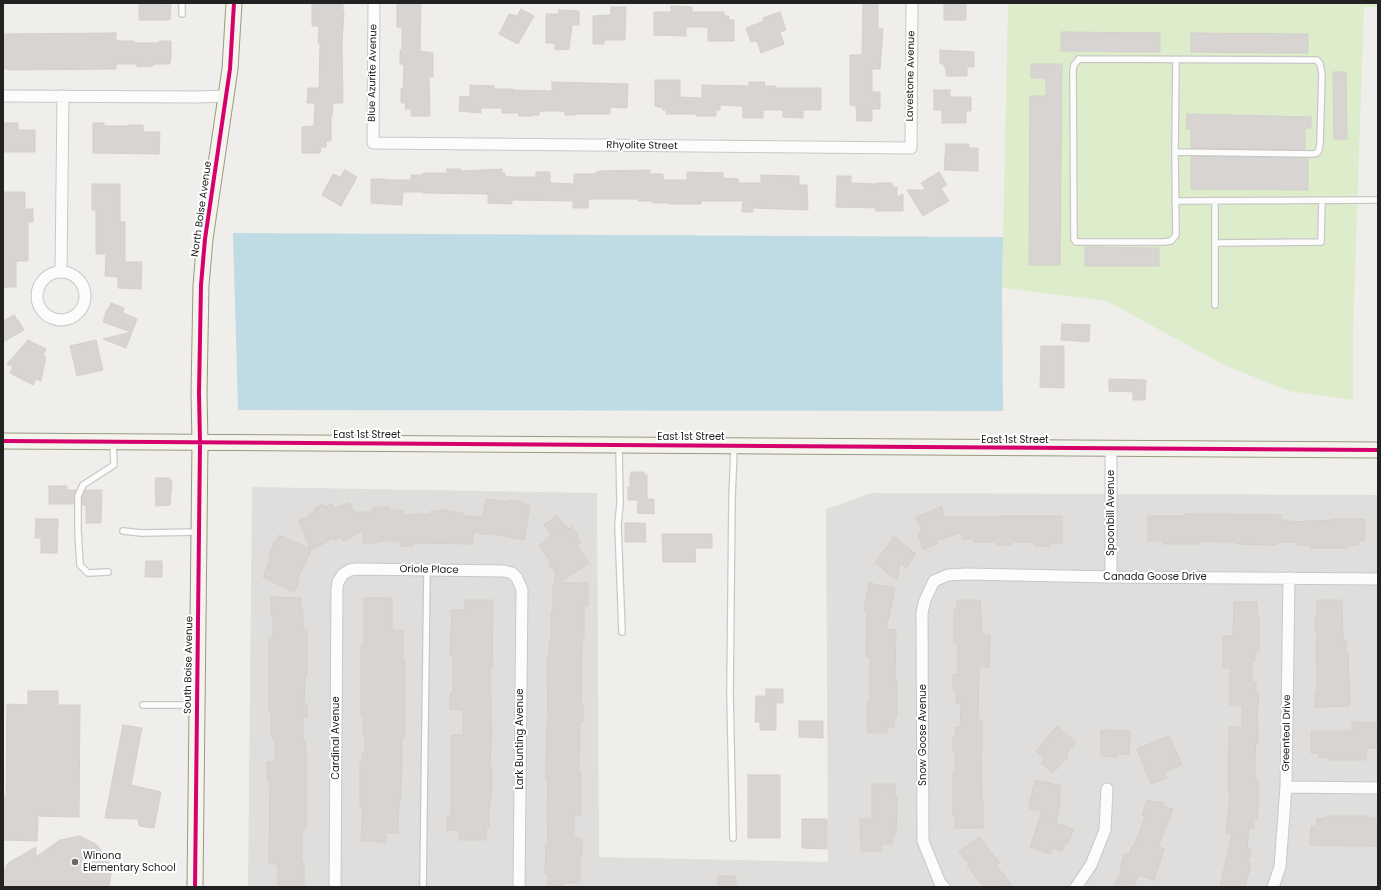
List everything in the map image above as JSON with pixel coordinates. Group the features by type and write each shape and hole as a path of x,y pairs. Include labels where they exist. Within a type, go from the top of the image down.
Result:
{"main road":[{"name":"North Boise Avenue","path":"200,442 199,393 201,286 204,239 230,69 234,3"},
{"name":"East 1st Street","path":"3,441 1378,450"},
{"name":"South Boise Avenue","path":"196,887 200,442"}],"street":[{"name":"Blue Azurite Avenue","path":"372,143 374,3"},
{"name":"Lavestone Avenue","path":"911,148 912,3"},
{"path":"3,96 226,96"},
{"path":"61,272 63,96"},
{"name":"Rhyolite Street","path":"372,143 911,148"},
{"path":"61,272 74,276 80,282 84,291 84,299 81,308 67,319 50,317 42,311 38,303 37,294 39,286 44,278 61,272"},
{"name":"Spoonbill Avenue","path":"1111,448 1111,577"},
{"name":"Oriole Place","path":"336,589 343,574 350,570 356,569 504,570 512,573 517,578 522,590"},
{"name":"Canada Goose Drive","path":"934,581 948,575 966,574 1111,577 1378,579"},
{"name":"Greenteal Drive","path":"1273,887 1280,867 1286,788 1289,578"},
{"name":"Snow Goose Avenue","path":"934,581 925,600 922,613 923,841 940,886"},
{"name":"Cardinal Avenue","path":"335,887 336,589"},
{"name":"Lark Bunting Avenue","path":"519,887 522,590"},
{"path":"1286,788 1378,788"},
{"path":"1076,887 1091,866 1105,830 1107,789"}],"lane":[{"path":"182,3 182,14"},
{"path":"1175,152 1313,154 1317,152 1320,143 1322,74 1318,60 1176,60 1079,60 1074,65 1074,239 1076,242 1164,242 1171,241 1176,234 1175,152 1176,60"},
{"path":"1215,243 1321,242 1322,200"},
{"path":"1175,201 1378,200"},
{"path":"1215,201 1215,305"},
{"path":"108,572 88,573 80,565 78,496 83,485 114,465 113,442"},
{"path":"619,444 620,503 618,525 622,632"},
{"path":"733,838 730,693 734,445"},
{"path":"122,531 142,533 199,532"},
{"path":"423,887 427,570"},
{"path":"143,706 197,706"}],"shaded area":[{"path":"252,487 597,493 599,857 828,862 826,509 872,493 1378,495 1378,887 248,887"}],"green space":[{"path":"1008,3 1378,3 1378,7 1364,7 1353,332 1353,400 1289,391 1224,365 1107,301 1002,288"}],"water":[{"path":"233,233 1003,237 1003,411 238,410"}],"building":[{"path":"139,3 163,3 163,5 171,5 170,20 139,20"},
{"path":"312,3 343,3 343,103 333,103 331,116 331,141 326,141 326,147 321,147 320,153 302,153 302,127 314,126 315,103 307,103 308,88 319,88 319,26 312,26"},
{"path":"397,3 421,3 420,51 433,53 433,77 429,77 430,116 411,116 411,109 405,109 406,103 401,103 404,64 400,64 400,50 402,50 402,27 397,27"},
{"path":"863,3 878,3 878,29 883,29 880,69 872,69 872,92 880,92 880,109 872,109 872,121 857,121 856,106 850,105 850,55 862,55"},
{"path":"944,3 966,3 966,20 944,20"},
{"path":"671,6 691,7 692,12 724,12 724,16 729,16 729,20 734,20 734,41 708,41 708,27 686,27 686,36 654,35 654,12 671,12"},
{"path":"611,7 626,7 625,40 604,40 604,44 593,44 593,16 611,15"},
{"path":"521,9 534,16 518,44 499,34 509,14 517,16"},
{"path":"559,10 579,11 579,25 572,25 569,49 555,50 555,43 546,43 546,14 559,14"},
{"path":"780,12 786,30 780,32 784,44 761,53 757,41 751,42 746,28 764,21 763,18"},
{"path":"1061,32 1160,33 1160,52 1061,51"},
{"path":"116,33 116,41 159,43 159,41 171,41 170,64 153,64 153,66 137,67 137,64 116,64 116,69 3,69 3,34"},
{"path":"1191,33 1308,34 1308,53 1191,52"},
{"path":"940,50 974,52 974,67 967,67 967,76 946,76 946,68 944,68 944,64 940,64"},
{"path":"1031,64 1062,64 1060,265 1029,265 1030,96 1046,96 1046,78 1031,78"},
{"path":"1333,72 1346,72 1347,139 1334,139"},
{"path":"655,80 680,80 680,97 702,98 702,85 749,86 749,82 765,82 764,86 775,86 775,88 821,88 821,110 803,110 803,118 783,117 783,110 763,110 763,118 743,118 743,106 720,105 720,110 716,110 716,116 666,114 666,110 655,106"},
{"path":"552,82 628,84 627,108 610,107 610,114 565,115 565,111 539,111 539,115 533,116 519,116 519,113 502,113 502,108 481,108 481,113 459,111 460,96 470,97 470,85 494,86 494,89 552,91"},
{"path":"934,90 950,90 950,97 971,97 971,111 966,111 966,123 942,123 942,110 934,110"},
{"path":"1187,114 1311,117 1311,128 1305,128 1305,150 1191,148 1191,129 1186,129"},
{"path":"4,123 18,123 18,130 35,130 35,152 4,152"},
{"path":"93,123 104,123 104,126 143,125 143,132 160,132 159,154 93,153"},
{"path":"946,144 969,144 969,148 978,148 978,171 944,170"},
{"path":"1191,156 1308,158 1308,190 1191,189"},
{"path":"447,169 461,169 461,171 502,169 502,173 505,173 505,176 511,177 536,177 536,172 550,172 550,183 574,184 574,174 596,174 596,172 599,171 650,170 650,174 663,174 663,180 687,180 687,172 723,173 723,178 738,179 738,183 761,183 761,175 799,176 799,185 807,185 808,210 753,208 753,212 742,212 743,201 701,201 701,204 669,204 653,203 653,201 638,201 638,199 589,199 588,208 573,208 573,201 512,200 512,204 488,203 487,194 423,192 403,192 402,205 371,203 371,179 411,180 411,175 423,175 423,173 447,173"},
{"path":"345,170 357,177 341,206 322,195 333,174 340,177"},
{"path":"939,172 947,185 941,188 949,201 923,216 907,190 926,190 921,183"},
{"path":"837,176 851,176 851,183 892,183 892,187 897,187 897,197 903,194 903,211 875,211 876,208 836,207"},
{"path":"92,184 120,184 120,222 125,222 125,262 142,262 141,289 118,288 118,277 105,276 106,254 96,254 96,210 92,210"},
{"path":"3,192 25,192 25,209 33,209 33,222 28,222 28,261 16,261 16,287 3,287"},
{"path":"1085,247 1159,248 1159,266 1085,266"},
{"path":"111,303 124,308 123,313 137,319 126,348 103,339 131,332 103,322 107,309 109,309"},
{"path":"14,315 24,330 3,342 3,321"},
{"path":"1062,324 1090,325 1089,342 1061,340"},
{"path":"28,340 46,349 43,356 46,357 41,381 36,379 33,385 10,373 13,367 7,364"},
{"path":"96,340 103,370 77,376 70,346"},
{"path":"1041,346 1064,346 1064,388 1040,387"},
{"path":"1109,379 1146,380 1145,400 1133,400 1133,392 1109,391"},
{"path":"631,472 644,472 644,475 647,475 647,499 654,499 654,514 637,513 638,500 628,500 628,487 630,487"},
{"path":"156,478 170,478 170,481 172,481 170,505 156,506"},
{"path":"49,486 67,486 67,490 76,490 74,504 49,504"},
{"path":"86,490 102,490 101,523 86,523 86,505 82,505 82,497"},
{"path":"486,499 508,502 508,500 523,502 523,504 530,506 524,540 490,533 490,535 473,532 473,544 414,543 414,546 400,546 400,541 377,541 377,543 363,543 363,531 343,541 341,537 335,540 334,538 311,550 297,581 299,582 294,592 263,577 271,557 269,556 274,542 276,543 279,535 310,549 299,520 310,516 309,514 315,512 314,509 323,504 324,507 332,504 334,508 350,503 354,512 373,512 373,508 376,507 390,507 390,510 404,511 404,515 431,514 431,511 448,510 448,512 454,511 455,513 463,513 463,516 483,517"},
{"path":"941,507 945,517 1062,516 1062,543 1050,543 1050,546 1034,546 1034,542 1011,542 1011,545 997,545 997,542 974,542 974,539 962,539 962,532 936,541 937,544 923,549 918,534 922,533 916,517"},
{"path":"1185,514 1281,515 1281,520 1290,520 1290,522 1334,519 1365,519 1365,541 1358,541 1358,545 1348,545 1348,548 1310,548 1310,545 1298,545 1298,542 1277,542 1277,545 1200,541 1200,544 1163,544 1163,541 1148,541 1148,516 1185,516"},
{"path":"557,516 564,525 569,529 572,527 578,535 576,537 581,543 577,546 589,563 559,583 588,583 588,606 584,606 584,637 582,637 581,705 583,705 583,721 580,722 579,767 579,773 581,773 581,815 574,815 574,837 582,839 582,855 580,855 580,882 563,883 563,886 548,886 548,873 545,873 546,844 548,844 548,780 546,780 548,722 547,660 549,655 549,642 551,642 551,611 553,611 553,585 555,585 555,571 549,564 551,562 539,546 552,535 544,525"},
{"path":"36,519 58,519 57,553 41,553 41,538 35,538"},
{"path":"625,523 645,523 646,542 625,542"},
{"path":"662,534 712,534 712,548 695,548 696,562 663,562"},
{"path":"894,537 916,554 906,568 900,563 897,580 875,563"},
{"path":"146,561 162,561 162,577 145,577"},
{"path":"869,583 895,588 886,629 896,630 895,680 897,680 897,717 894,717 894,727 887,727 887,733 867,733 867,702 870,702 870,657 866,657 867,612 864,611"},
{"path":"271,597 301,598 301,610 303,610 303,629 307,629 307,674 305,674 304,705 307,705 307,717 303,718 303,740 305,740 306,755 306,830 302,830 304,887 278,887 278,864 269,864 270,780 267,780 267,762 275,762 275,739 272,739 271,736 271,712 269,712 269,637 273,637"},
{"path":"364,598 392,598 392,630 403,630 403,662 405,662 405,737 402,737 401,800 399,800 398,833 386,833 386,842 361,841 363,807 360,807 360,763 362,763 362,754 365,754 363,714 361,714 361,646 363,646 364,642"},
{"path":"465,600 493,600 492,669 490,669 492,725 490,768 492,768 489,828 486,828 486,840 459,840 459,830 447,830 447,816 451,816 451,735 463,735 463,710 450,709 450,694 453,694 453,655 450,655 452,610 465,610"},
{"path":"957,600 980,600 982,635 990,635 989,667 979,667 978,720 982,720 981,751 983,828 955,828 955,816 953,816 953,771 955,771 955,751 953,751 953,737 956,737 955,727 960,727 961,703 956,703 956,690 953,690 953,674 958,674 958,643 954,643 954,610 957,610"},
{"path":"1317,600 1342,600 1343,640 1346,640 1346,652 1348,652 1350,706 1315,707 1315,691 1317,691 1317,632 1315,632 1315,616 1317,616"},
{"path":"1234,602 1257,602 1257,615 1259,615 1259,652 1255,652 1255,661 1252,661 1252,682 1256,682 1256,692 1259,692 1257,706 1258,743 1256,743 1255,755 1255,778 1258,778 1258,804 1257,819 1254,819 1254,828 1249,828 1247,849 1251,850 1248,862 1251,863 1245,887 1220,887 1232,834 1226,833 1230,793 1228,793 1229,727 1242,727 1242,706 1230,705 1230,668 1223,668 1223,636 1233,636"},
{"path":"766,689 783,689 783,703 776,703 776,730 760,730 760,722 755,722 756,696 766,696"},
{"path":"28,691 58,691 58,705 80,705 79,817 34,816 38,818 37,841 3,840 3,797 6,797 7,704 28,705"},
{"path":"799,721 823,721 823,738 799,737"},
{"path":"1352,722 1378,723 1378,747 1366,749 1366,760 1329,760 1329,758 1319,757 1319,753 1311,753 1311,731 1352,731"},
{"path":"123,725 142,728 131,785 161,792 154,828 139,826 138,819 105,818"},
{"path":"1057,726 1076,743 1066,754 1068,756 1053,773 1041,763 1045,759 1036,751"},
{"path":"1101,730 1130,731 1129,754 1117,754 1117,757 1101,756"},
{"path":"1169,736 1182,765 1164,772 1167,778 1151,784 1137,749"},
{"path":"748,775 780,775 780,838 748,838"},
{"path":"1035,780 1061,786 1059,798 1061,798 1056,823 1074,829 1068,843 1065,842 1062,851 1052,848 1050,854 1030,847 1042,811 1029,808"},
{"path":"872,784 895,784 895,796 897,796 896,835 892,835 892,844 882,844 882,851 861,851 860,819 872,819"},
{"path":"1147,800 1164,803 1163,806 1173,809 1158,847 1164,849 1154,880 1138,875 1133,887 1114,887 1122,868 1120,868 1125,853 1129,855 1132,846 1134,846 1145,817 1142,815"},
{"path":"1326,816 1367,816 1367,818 1378,819 1378,846 1310,845 1311,826 1317,826 1317,818 1326,818"},
{"path":"802,819 827,819 827,849 802,848"},
{"name":"Winona Elementary School","path":"80,836 96,844 106,856 109,862 111,874 109,887 3,887 5,879 3,873 8,863 36,847 36,857 60,840"},
{"path":"979,837 1000,863 996,865 1013,887 984,887 967,866 969,864 959,852"},
{"path":"718,876 736,876 736,887 718,887"}],"cycle path":[{"path":"195,887 201,285 205,239 230,69 234,3"},
{"path":"3,441 1378,450"}],"place":[{"name":"Winona Elementary School","path":"75,862"}]}
